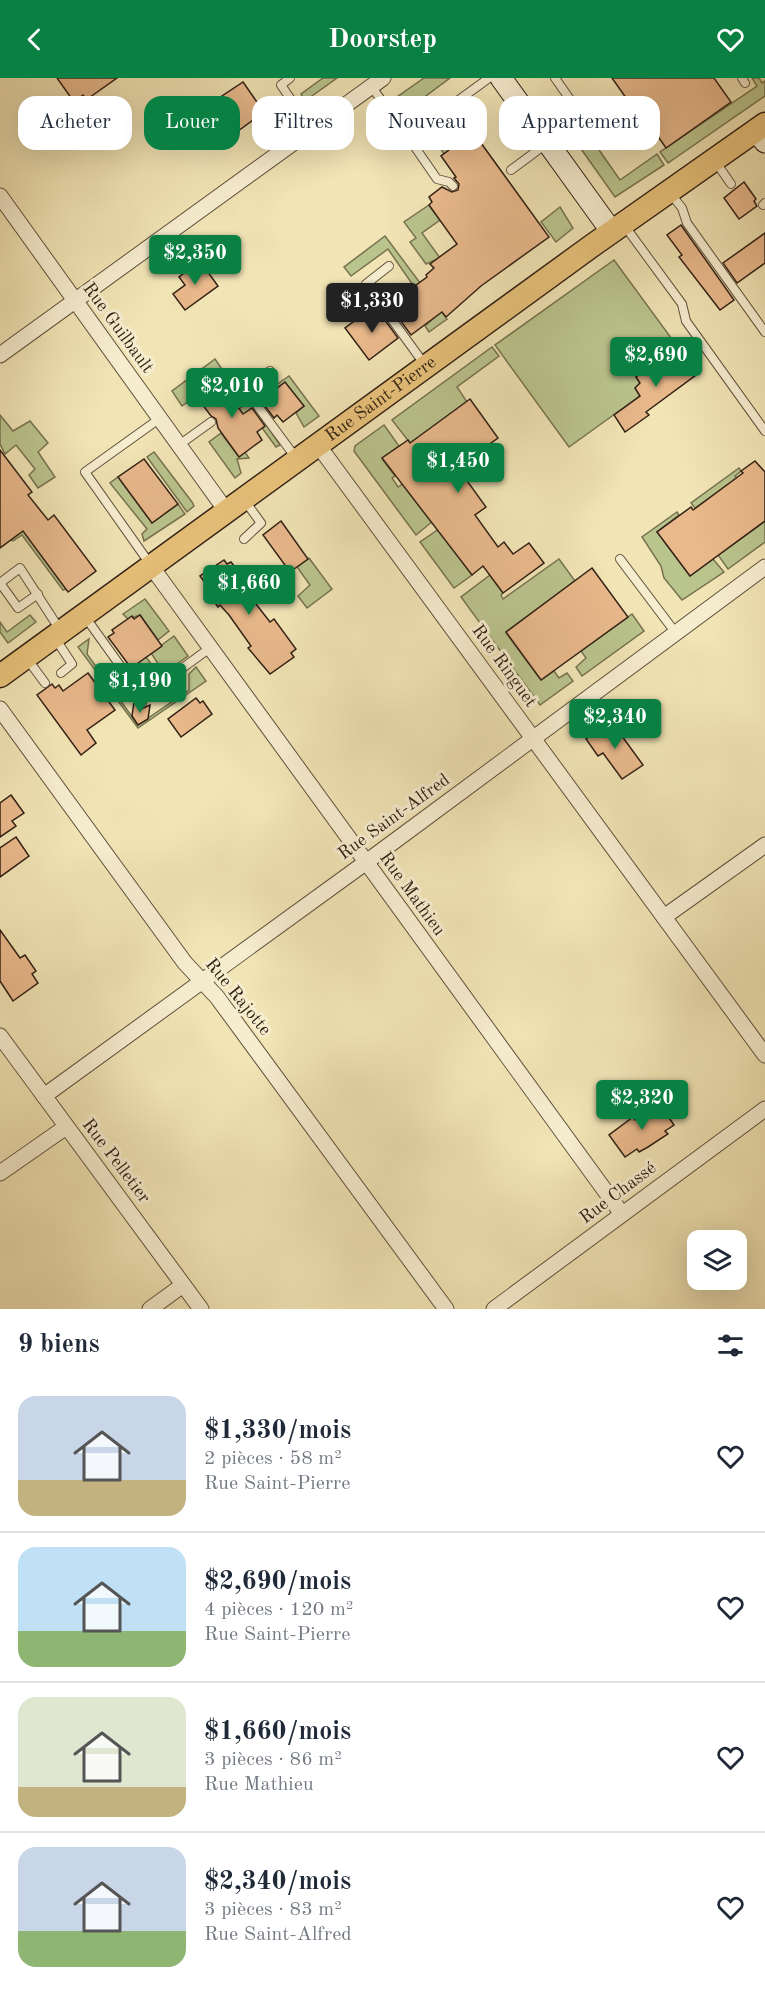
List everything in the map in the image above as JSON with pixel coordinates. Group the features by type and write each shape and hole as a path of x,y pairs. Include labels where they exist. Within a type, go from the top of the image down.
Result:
{"main road":[{"name":"Rue Saint-Pierre","path":"0,676 617,228 714,160 762,132"}],"street":[{"path":"502,79 514,96"},
{"path":"354,97 375,81"},
{"path":"0,355 282,150"},
{"path":"554,150 617,228"},
{"name":"Rue Guilbault","path":"0,196 179,446 235,506"},
{"name":"Rue Ringuet","path":"318,445 765,1055"},
{"name":"Rue Mathieu","path":"151,566 622,1214"},
{"name":"Rue Saint-Alfred","path":"44,1096 365,863 765,567"},
{"name":"Rue Rajotte","path":"0,709 185,963 217,997 446,1309"},
{"path":"664,918 765,844"},
{"name":"Rue Pelletier","path":"0,1036 201,1309"},
{"name":"Rue Chassé","path":"494,1309 765,1108"},
{"path":"0,1173 66,1127"},
{"path":"150,1309 183,1285"}],"lane":[{"path":"288,96 281,85 290,78"},
{"path":"555,78 568,96"},
{"path":"474,96 502,79"},
{"path":"375,81 384,96"},
{"path":"417,150 436,179 449,182 453,186"},
{"path":"511,170 532,150"},
{"path":"714,160 731,184"},
{"path":"669,192 682,208 687,223 765,332"},
{"path":"617,228 681,304 686,321 765,431"},
{"path":"389,266 366,284 426,366"},
{"path":"270,371 245,389 298,460"},
{"path":"151,566 85,472 159,419"},
{"path":"179,446 211,422"},
{"path":"235,506 261,523 244,539"},
{"path":"620,558 675,632"},
{"path":"38,594 18,608 0,583 20,568 38,594 72,661 72,666 61,673"},
{"path":"83,615 134,685 145,692 151,691 210,648"},
{"path":"26,658 45,683"},
{"path":"142,703 145,692"}],"green space":[{"path":"323,78 337,78 312,96 301,94"},
{"path":"424,78 450,78 426,96 398,96"},
{"path":"752,78 759,78 762,83 765,81 765,96 668,163 660,152 757,86"},
{"path":"582,150 599,150 620,180 657,154 664,165 615,197"},
{"path":"429,205 440,220 422,233 440,258 426,264 410,242 416,238 404,222"},
{"path":"560,207 573,228 556,242 541,222"},
{"path":"385,236 447,319 429,332 425,326 435,317 388,249 351,276 344,267"},
{"path":"614,260 677,346 636,377 640,383 635,388 640,395 637,398 569,447 495,345"},
{"path":"492,347 499,356 457,387 467,402 410,443 392,420"},
{"path":"215,359 235,388 227,393 218,380 182,406 172,391"},
{"path":"289,376 319,416 304,427 296,413 304,406 285,383 271,393 269,390"},
{"path":"250,401 280,445 276,447 260,425 254,429 239,409"},
{"path":"0,415 13,431 30,421 48,443 38,452 55,477 38,488 29,475 35,469 16,445 5,454 0,444"},
{"path":"384,425 399,446 382,459 395,476 392,478 398,487 404,483 433,521 416,535 354,451 355,446"},
{"path":"221,433 239,457 245,452 249,458 237,459 241,473 235,478 209,442"},
{"path":"154,452 192,502 194,506 187,512 147,457"},
{"path":"739,468 741,471 735,476 737,478 695,508 691,503"},
{"path":"118,477 152,523 178,504 185,514 144,541 142,534 147,529 110,483"},
{"path":"677,512 679,515 657,532 690,576 713,559 724,572 682,600 664,578 661,566 642,537"},
{"path":"765,521 765,542 728,569 718,555"},
{"path":"31,525 26,535 66,589 63,590 22,535 11,540"},
{"path":"439,529 472,575 454,588 420,542"},
{"path":"309,558 332,589 307,608 298,596 310,585 297,567"},
{"path":"559,559 575,581 506,633 541,680 554,671 559,678 567,673 573,681 540,705 461,597 490,575 503,593 501,595 503,599"},
{"path":"145,599 169,631 158,640 140,615 128,619 123,614"},
{"path":"632,614 644,631 582,676 576,667 586,658 581,651"},
{"path":"30,615 36,622 8,643 0,632 0,622 7,632"},
{"path":"174,636 188,656 164,673 151,653"},
{"path":"89,639 87,654 138,725 189,690 189,674 196,667 206,681 138,728 78,647"},
{"path":"146,657 160,676 150,684 144,684 131,668"}],"building":[{"path":"57,78 117,78 92,96 70,96"},
{"path":"612,78 714,78 731,102 666,148 660,139 660,96 625,96"},
{"path":"243,82 253,96 252,121 240,130 240,96 222,96"},
{"path":"449,150 486,150 549,237 481,286 446,317 442,312 411,335 389,305 427,277 426,275 434,268 430,264 457,244 429,205 432,202 429,197 442,187 452,192 458,190 459,184 454,178 456,177 441,156"},
{"path":"744,182 756,199 754,201 757,206 739,219 724,198"},
{"path":"681,225 734,300 720,310 679,257 682,255 667,235"},
{"path":"765,233 765,263 737,283 723,263"},
{"path":"200,261 218,286 185,310 173,294 185,285 179,277"},
{"path":"379,312 398,338 369,360 345,328 364,314 368,320"},
{"path":"676,348 696,375 646,412 649,415 625,432 614,415 640,396 635,388 640,383 636,377"},
{"path":"218,380 243,414 252,408 265,426 257,432 262,440 239,457 218,428 216,419 211,416 196,396"},
{"path":"285,382 304,406 283,422 277,415 274,418 261,401"},
{"path":"470,399 498,438 457,467 486,507 475,515 498,547 504,542 513,554 529,543 544,563 503,593 483,566 472,575 382,458 408,440 410,443"},
{"path":"0,450 32,492 28,495 48,520 54,515 96,571 68,592 23,531 0,548"},
{"path":"144,459 178,504 152,523 118,477"},
{"path":"755,461 765,472 765,521 690,576 657,532 691,507 693,510 743,473 741,471"},
{"path":"281,521 308,559 290,572 263,535"},
{"path":"224,560 227,564 231,562 253,591 249,595 270,622 274,619 296,649 291,653 294,657 270,674 248,648 251,646 229,615 220,605 218,607 206,590 209,588 200,576"},
{"path":"592,568 628,617 541,680 506,632"},
{"path":"140,615 162,646 131,668 108,637 114,633 112,630 132,616 134,619"},
{"path":"88,673 115,710 87,730 96,743 81,755 37,695 52,684 55,688 59,685 63,691"},
{"path":"196,698 200,703 203,701 212,714 181,737 168,719"},
{"path":"134,702 141,709 150,705 148,719 138,725 132,716"},
{"path":"611,721 643,765 622,779 603,753 598,756 586,739"},
{"path":"11,795 24,813 12,821 16,826 0,837 0,803"},
{"path":"16,837 29,856 0,877 0,848"},
{"path":"0,930 20,958 25,955 36,971 32,974 38,983 13,1001 0,981"},
{"path":"661,1106 674,1125 665,1131 668,1134 639,1152 637,1149 625,1157 609,1135 633,1117 635,1120 650,1109 652,1112"}]}
